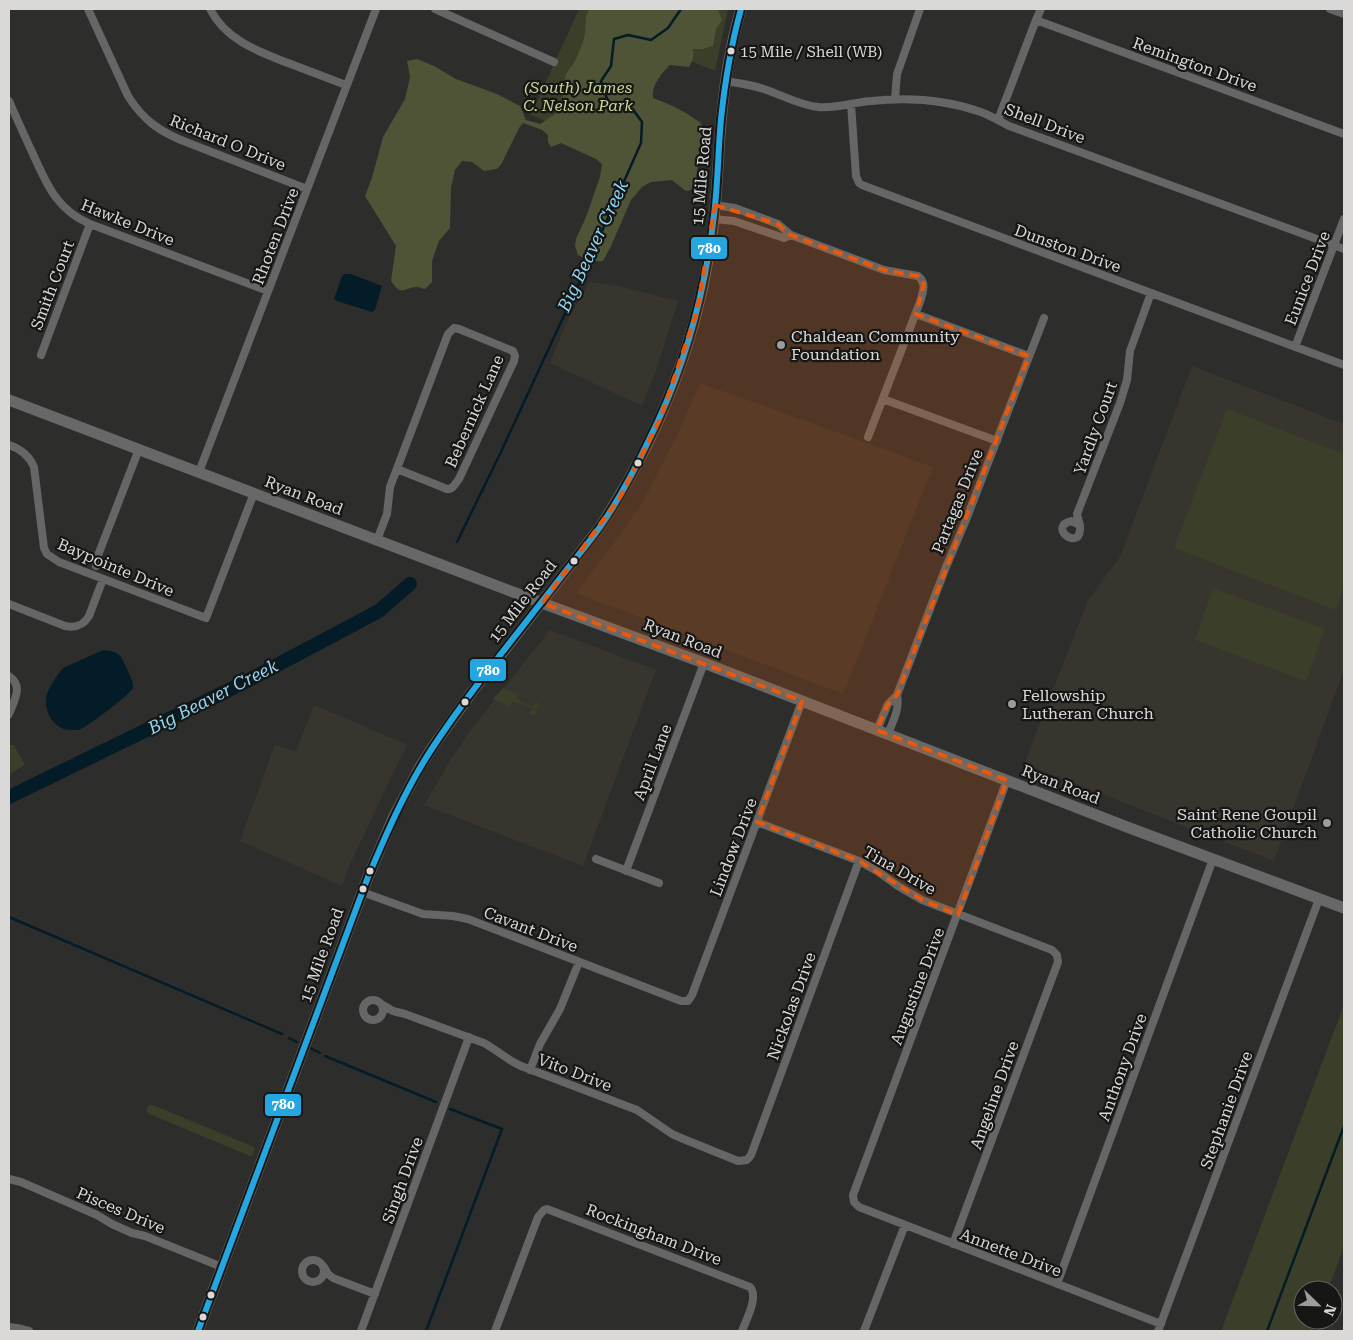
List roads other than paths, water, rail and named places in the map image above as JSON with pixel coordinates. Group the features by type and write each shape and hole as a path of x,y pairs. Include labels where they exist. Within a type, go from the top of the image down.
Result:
{"main road":[{"name":"15 Mile Road","path":"198,1331 362,892 394,816 420,766 456,713 583,551 615,504 646,449 660,419 676,380 692,332 707,267 716,205 720,133 726,81 741,9"},
{"name":"Ryan Road","path":"9,400 1344,908"}],"street":[{"name":"Richard O Drive","path":"88,9 128,96 135,108 154,126 168,135 307,189"},
{"path":"210,9 221,26 248,47 346,86"},
{"name":"Rhoten Drive","path":"199,472 376,9"},
{"path":"435,9 554,62"},
{"path":"896,99 897,74 920,9"},
{"path":"998,120 1041,9"},
{"path":"1330,9 1344,14"},
{"name":"Remington Drive","path":"1036,20 1344,134"},
{"name":"Shell Drive","path":"726,81 762,88 797,102 819,107 896,99 959,106 1344,249"},
{"name":"Hawke Drive","path":"9,101 43,178 60,204 69,212 90,224 268,291"},
{"name":"Dunston Drive","path":"851,104 856,176 862,185 1344,365"},
{"path":"716,205 736,208 778,224 791,236 884,270 920,278 924,284 916,314 868,437"},
{"path":"714,219 734,222 784,238 791,236"},
{"name":"Eunice Drive","path":"1296,347 1344,219"},
{"name":"Smith Court","path":"40,355 90,224"},
{"name":"Yardly Court","path":"1079,525 1078,514 1120,403 1127,380 1130,351 1151,293"},
{"path":"916,314 1029,356"},
{"name":"Partagas Drive","path":"882,732 888,704 897,695 1044,318"},
{"name":"Bebernick Lane","path":"377,540 387,514 388,492 448,334 456,328 513,350 514,361 454,487 447,489 397,469"},
{"path":"883,399 997,441"},
{"name":"Baypointe Drive","path":"9,444 20,449 32,461 44,548 47,554 59,562 206,618 254,493"},
{"path":"96,566 96,558 138,449"},
{"path":"1069,521 1075,521 1079,525 1078,535 1073,538 1067,537 1062,530 1064,524 1078,514"},
{"path":"9,604 65,626 77,626 86,621 89,616 103,579"},
{"name":"April Lane","path":"626,871 704,663"},
{"path":"9,676 17,685 18,691 9,714"},
{"name":"Lindow Drive","path":"688,1001 692,995 802,701"},
{"name":"Augustine Drive","path":"854,1202 853,1195 1008,780"},
{"name":"Tina Drive","path":"757,822 859,861 922,900 1052,950 1057,955"},
{"path":"596,859 659,883"},
{"name":"Anthony Drive","path":"1057,1284 1213,859"},
{"name":"Nickolas Drive","path":"747,1160 751,1155 859,861"},
{"name":"Cavant Drive","path":"362,892 423,914 461,917 681,1001 688,1001"},
{"name":"Stephanie Drive","path":"1160,1328 1319,899"},
{"name":"Angeline Drive","path":"953,1244 1058,962 1057,955"},
{"path":"530,1070 540,1044 560,1009 579,962"},
{"path":"380,1016 383,1011 381,1004 372,999 366,1002 362,1008 368,1019 374,1020 393,1011"},
{"name":"Vito Drive","path":"381,1004 393,1011 494,1048 508,1059 530,1070 637,1110 681,1138 738,1161 747,1160"},
{"name":"Singh Drive","path":"361,1331 469,1038"},
{"name":"Pisces Drive","path":"9,1179 21,1182 97,1215 109,1223 132,1233 145,1236 222,1267"},
{"name":"Annette Drive","path":"854,1202 859,1207 1057,1284 1160,1328"},
{"name":"Rockingham Drive","path":"495,1331 538,1217 544,1210 552,1209 748,1285 753,1289 754,1297 742,1331"},
{"path":"866,1331 905,1225"},
{"path":"333,1278 326,1278 315,1282 308,1280 303,1275 302,1268 306,1262 313,1259 320,1262 333,1278 375,1294"},
{"path":"319,1280 324,1274 324,1267"},
{"path":"9,1327 29,1331"}],"water":[{"path":"351,274 382,286 375,310 372,312 334,299 342,276"},
{"path":"103,650 113,651 121,657 133,683 133,688 117,703 84,728 66,730 60,728 52,720 47,709 46,698 50,687 63,668"}],"waterway":[{"name":"Big Beaver Creek","path":"457,542 579,283 641,143 642,122 634,111 614,106 607,99 601,81 611,66 614,39 628,35 651,40 668,28 681,9"},
{"name":"Big Beaver Creek","path":"9,797 245,682 379,611 410,584"},
{"path":"9,917 282,1034"},
{"path":"289,1038 297,1042"},
{"path":"310,1048 320,1053"},
{"path":"325,1056 436,1102"},
{"path":"426,1331 502,1129 450,1109"},
{"path":"1267,1331 1344,1126"}],"place":[{"name":"15 Mile / Shell (WB)","path":"731,51"},
{"name":"Chaldean Community Foundation","path":"781,345"},
{"name":"Fellowship Lutheran Church","path":"1012,704"},
{"name":"Saint Rene Goupil Catholic Church","path":"1327,823"}],"park label":[{"name":"(South) James C. Nelson Park","path":"578,96"}]}
